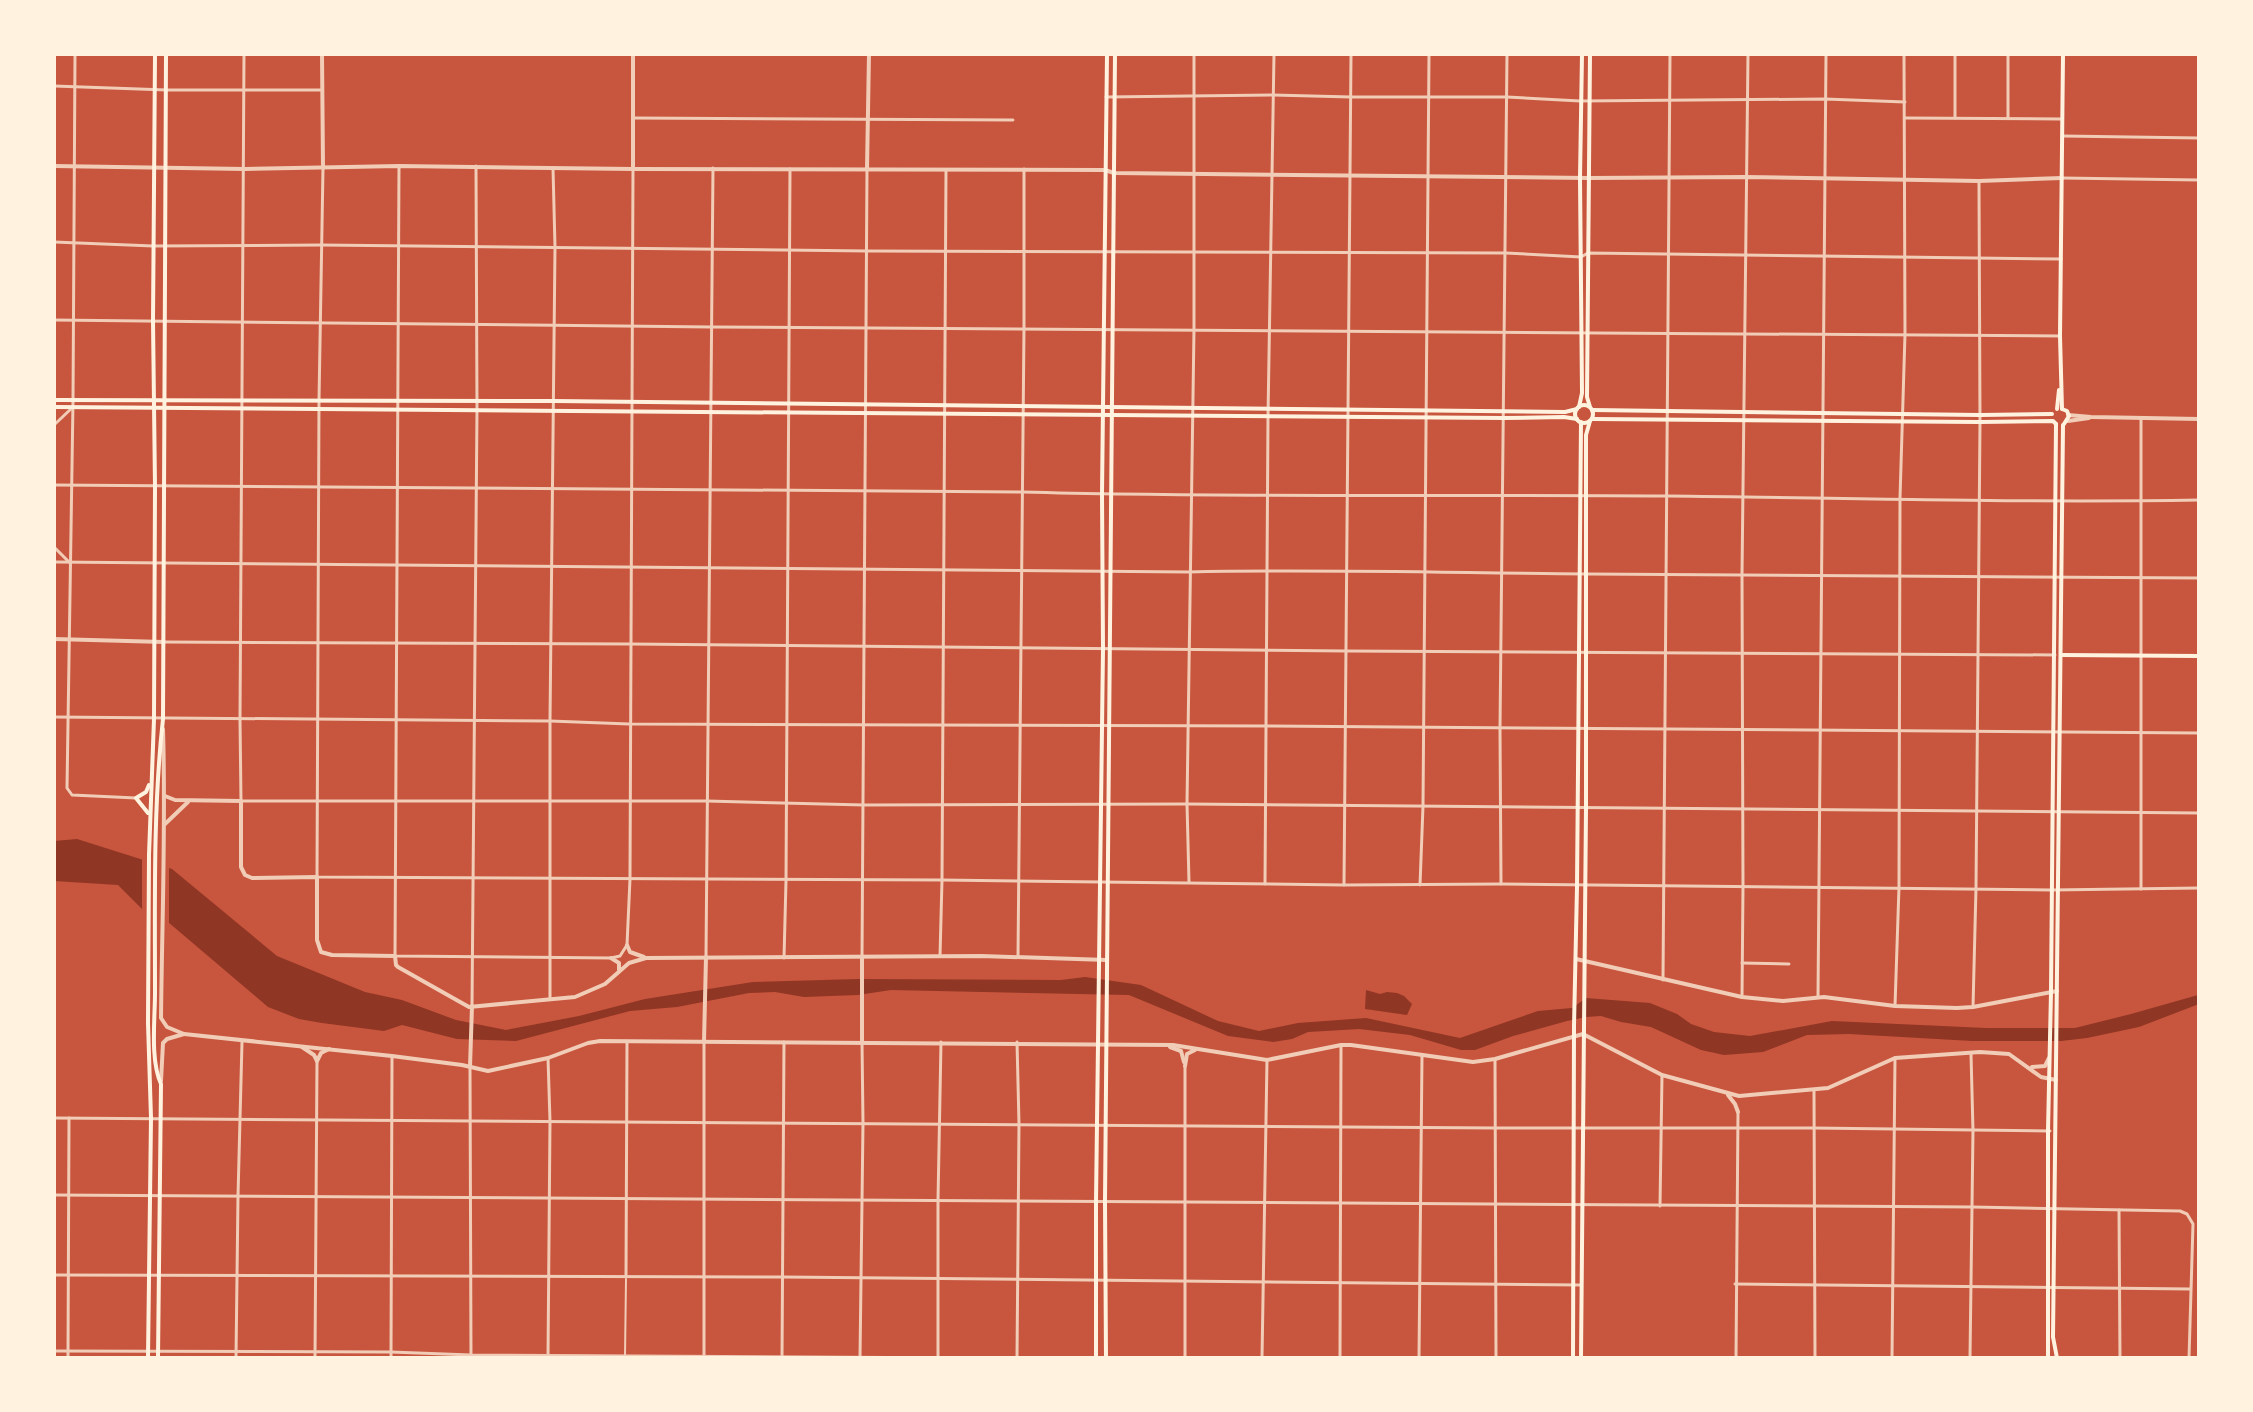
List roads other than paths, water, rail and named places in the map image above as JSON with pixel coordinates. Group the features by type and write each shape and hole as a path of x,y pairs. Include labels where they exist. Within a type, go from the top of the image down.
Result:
{"main road":[{"path":"155,54 154,719 149,855 155,1046 161,1084 158,1355"},
{"path":"148,1355 151,1118 148,1023 152,929 160,856 159,754 163,719 166,54"},
{"path":"1096,1358 1107,54"},
{"path":"1106,1358 1115,54"},
{"path":"1573,1358 1582,54"},
{"path":"1581,1358 1586,435 1591,420 1587,397 1590,54"},
{"path":"2052,1209 2048,1079 2059,890 2060,811 2059,501 2054,420 2060,409 2063,54"},
{"path":"54,400 945,404 1565,412 1585,405 1591,409 1744,419 2066,420"},
{"path":"54,407 1564,417 1579,420 1744,412 1980,415 2054,420"},
{"path":"2059,501 2066,420 2060,409"},
{"path":"2058,655 2199,656"},
{"path":"2048,1358 2058,1007 2054,991 2051,890 2053,733 2058,655"},
{"path":"150,815 136,798 146,792 151,781"},
{"path":"2051,1286 2057,1358"}],"street":[{"path":"75,54 67,788 72,795 136,798"},
{"path":"244,54 241,867 244,874 252,878 942,880 1108,884 1189,882 2051,890 2199,888"},
{"path":"322,54 317,877 317,940 321,952 332,955 611,958 620,956 627,945"},
{"path":"633,54 630,879 627,945 630,952 646,958"},
{"path":"860,1357 869,54"},
{"path":"1189,882 1187,804 1194,329 1194,54"},
{"path":"1265,884 1274,54"},
{"path":"1344,885 1351,54"},
{"path":"1420,885 1429,54"},
{"path":"1501,884 1507,54"},
{"path":"1663,980 1670,54"},
{"path":"1742,997 1741,729 1748,54"},
{"path":"1818,997 1826,54"},
{"path":"1895,1006 1899,887 1900,498 1905,334 1904,54"},
{"path":"1955,54 1955,118"},
{"path":"2008,54 2008,119"},
{"path":"54,86 321,90"},
{"path":"1106,97 1273,95 1507,97 1580,101 1825,99 1905,102"},
{"path":"633,118 1013,120"},
{"path":"1905,118 2063,119"},
{"path":"2063,136 2199,138"},
{"path":"54,166 245,169 399,166 1024,169 1105,170 1114,173 1580,178 2199,180"},
{"path":"399,166 396,965 464,1005 472,1006 564,999 590,992 634,960 646,958 1018,956 1107,960"},
{"path":"471,1357 476,166"},
{"path":"550,999 553,168"},
{"path":"704,1357 713,168"},
{"path":"784,958 790,169"},
{"path":"1018,956 1024,169"},
{"path":"940,956 946,170"},
{"path":"1973,1007 1980,422 1979,181"},
{"path":"54,242 153,246 946,249 1428,255 1506,253 1581,257 1588,253 2061,259"},
{"path":"54,320 2060,336"},
{"path":"54,425 73,407"},
{"path":"2066,420 2091,417 2199,419"},
{"path":"2141,419 2141,889"},
{"path":"54,485 944,491 1111,495 2199,500"},
{"path":"54,547 69,562"},
{"path":"54,562 2199,578"},
{"path":"54,639 2058,655"},
{"path":"54,717 629,724 2199,733"},
{"path":"163,719 165,796 160,856 162,1021 167,1027 184,1034 392,1056 494,1071 548,1058 594,1042 1107,1043 1187,1046 1267,1060 1341,1045 1473,1062 1495,1059 1583,1034 1662,1075 1726,1094 1814,1090 1833,1086 1895,1058 1971,1052 2009,1054 2041,1077 2056,1080"},
{"path":"165,796 190,801 707,801 864,805 1187,804 2199,813"},
{"path":"164,826 190,801"},
{"path":"611,958 619,963 618,972"},
{"path":"1576,959 1742,997 1790,1002 1818,997 1895,1006 1973,1007 2054,991"},
{"path":"1742,963 1789,964"},
{"path":"161,1084 163,1043 184,1034"},
{"path":"236,1355 243,1041"},
{"path":"625,1357 627,1042"},
{"path":"782,1357 784,1042"},
{"path":"938,1358 941,1042"},
{"path":"1017,1042 1017,1358"},
{"path":"1340,1358 1341,1045"},
{"path":"300,1046 310,1051 317,1061"},
{"path":"1164,1046 1181,1051 1185,1066 1185,1358"},
{"path":"316,1356 317,1061 321,1053 329,1049"},
{"path":"1185,1066 1189,1051 1211,1050"},
{"path":"1970,1358 1973,1207 1971,1052"},
{"path":"391,1358 392,1056"},
{"path":"1419,1358 1422,1056"},
{"path":"2027,1065 2045,1066 2049,1056"},
{"path":"548,1058 548,1357"},
{"path":"1892,1358 1895,1058"},
{"path":"1495,1059 1496,1358"},
{"path":"1262,1358 1267,1060"},
{"path":"1660,1206 1662,1075"},
{"path":"1814,1090 1815,1358"},
{"path":"1726,1094 1731,1097 1738,1112"},
{"path":"1736,1358 1738,1112 1741,1102 1749,1095"},
{"path":"54,1118 2056,1131"},
{"path":"68,1358 69,1118"},
{"path":"54,1195 1973,1207 2180,1211 2192,1219 2193,1224 2189,1358"},
{"path":"2119,1210 2120,1358"},
{"path":"54,1275 1096,1279 1581,1285"},
{"path":"1735,1284 2190,1289"},
{"path":"54,1351 148,1355 316,1356 391,1352 471,1357 971,1358"}]}
